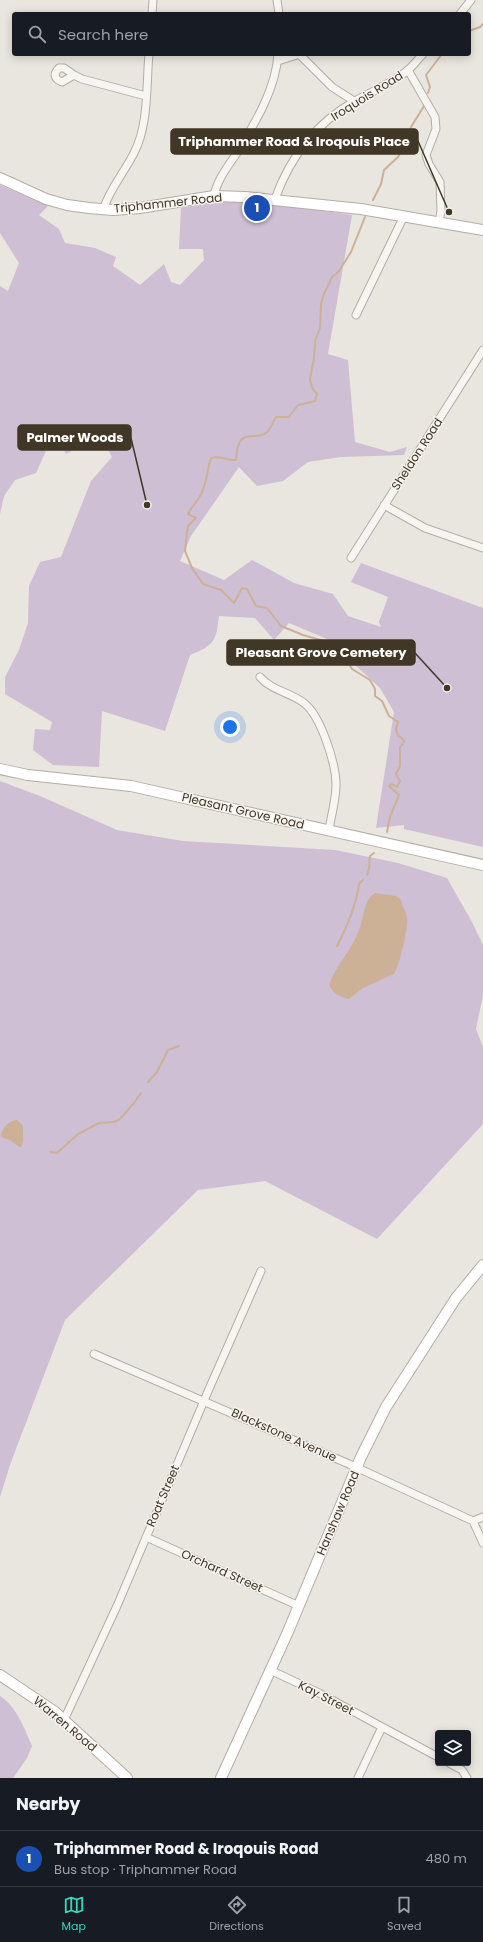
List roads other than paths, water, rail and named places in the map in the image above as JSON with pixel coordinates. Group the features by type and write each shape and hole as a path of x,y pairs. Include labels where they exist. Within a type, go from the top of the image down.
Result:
{"street":[{"path":"152,12 153,0"},
{"path":"277,0 279,12"},
{"path":"462,12 471,0"},
{"path":"103,210 111,188 134,153 141,134 149,56"},
{"path":"214,196 218,184 248,135 263,104 278,58 289,56"},
{"path":"302,56 332,87 354,101"},
{"name":"Iroquois Road","path":"275,199 283,179 300,149 323,124 354,101 408,70 421,56"},
{"path":"408,70 435,117 436,129 426,155 429,164 440,182 441,205 439,222"},
{"path":"74,75 82,79 146,96"},
{"name":"Triphammer Road","path":"0,178 25,190 60,203 103,210 140,208 214,196 275,199 404,216 483,230"},
{"path":"356,315 404,216"},
{"name":"Sheldon Road","path":"351,558 483,350"},
{"path":"384,505 425,528 483,548"},
{"path":"260,677 273,688 305,704 314,716 329,752 336,781 329,830"},
{"name":"Pleasant Grove Road","path":"0,769 28,775 131,786 483,865"},
{"name":"Hanshaw Road","path":"221,1778 299,1606 374,1429 396,1389 456,1298 483,1265"},
{"name":"Roat Street","path":"64,1720 146,1537 204,1400 261,1272"},
{"name":"Blackstone Avenue","path":"94,1354 357,1467 472,1521"},
{"path":"483,1517 472,1521 483,1543"},
{"name":"Orchard Street","path":"146,1537 299,1606"},
{"name":"Kay Street","path":"270,1670 320,1693 435,1755"},
{"name":"Warren Road","path":"0,1675 64,1720 127,1778"},
{"path":"358,1778 382,1727"},
{"path":"455,1766 462,1770 467,1778"}],"waterway":[{"path":"471,30 480,27 483,24"},
{"path":"428,93 430,87 426,75 440,56"},
{"path":"373,200 381,184 384,170 398,157 405,145 411,127 424,106"},
{"path":"365,217 351,252 339,271 332,277 323,296 320,328 315,341 314,358 310,379 312,388 317,394 315,401 298,405 289,417 276,417 266,433 259,436 250,436 242,439 238,445 236,460 217,457 211,458 202,492 188,514 196,518 188,526 185,551 192,568 203,584 221,590 234,603 242,588 247,589 256,606 267,608 281,626 303,635 324,641 334,653 346,659 352,669 370,680 375,689 375,696 382,701 389,716 398,722 396,729 398,736 402,738 404,742 400,747 400,766 396,774 400,781 397,787 392,784 389,786 399,795 390,817 387,832"},
{"path":"367,875 370,856 374,853"},
{"path":"337,946 351,916 359,884 363,880"},
{"path":"148,1082 157,1072 168,1050 179,1046"},
{"path":"50,1152 57,1153 78,1134 99,1123 114,1122 120,1119 141,1093"}],"place":[{"name":"Triphammer Road & Iroqouis Road","path":"257,208"},
{"name":"Triphammer Road & Iroqouis Place","path":"449,212"},
{"name":"Palmer Woods","path":"147,505"},
{"name":"Pleasant Grove Cemetery","path":"447,688"}]}
